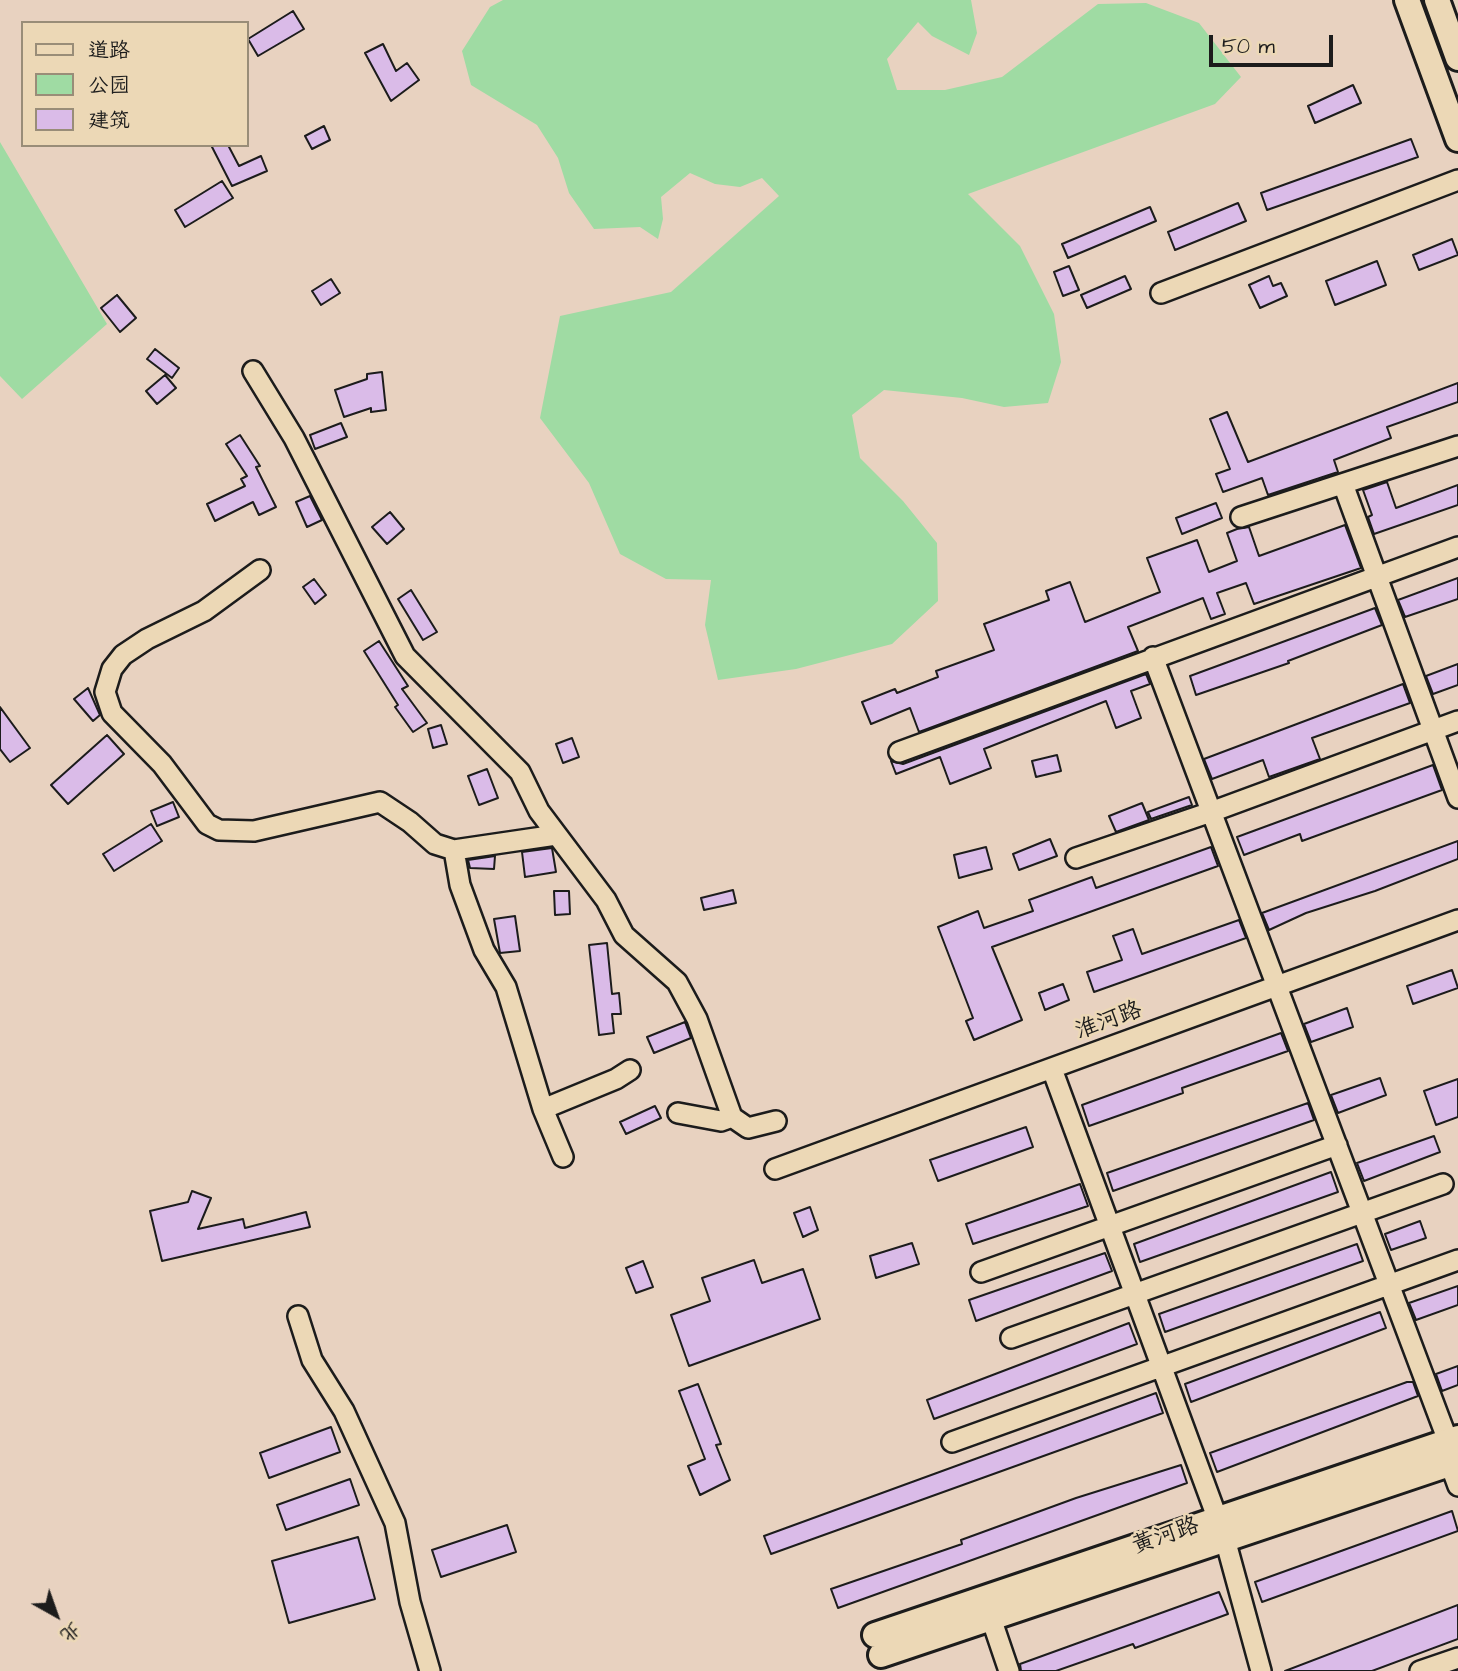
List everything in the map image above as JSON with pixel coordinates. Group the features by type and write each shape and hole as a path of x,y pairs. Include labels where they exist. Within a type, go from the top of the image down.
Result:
{"main road":[{"path":"1406,0 1458,139"},
{"path":"1437,0 1458,58"},
{"name":"黄河路","path":"1221,1529 991,1618 878,1645 1221,1529 1454,1458"}],"street":[{"path":"1161,293 1458,180"},
{"path":"253,372 293,438 405,656 520,772 538,811 606,900 624,935 677,982 697,1019 733,1117 748,1128 776,1121"},
{"path":"1241,517 1457,448"},
{"path":"1343,484 1458,798"},
{"path":"899,752 1458,547"},
{"path":"260,570 204,611 147,639 124,655 112,669 105,692 112,713 162,764 207,824 219,830 254,831 380,802 410,822 435,844 454,850 556,835"},
{"path":"1153,657 1454,1458"},
{"path":"1076,858 1212,812 1458,721"},
{"path":"454,850 460,886 484,950 506,987 543,1109 563,1157"},
{"name":"淮河路","path":"775,1169 1458,920"},
{"path":"543,1109 616,1079 630,1069"},
{"path":"1052,1069 1163,1365 1221,1529 1261,1671"},
{"path":"678,1113 721,1121 733,1117"},
{"path":"981,1272 1337,1145"},
{"path":"1011,1338 1443,1184"},
{"path":"952,1442 1458,1260"},
{"path":"298,1316 312,1360 344,1411 395,1522 410,1602 430,1671"},
{"path":"991,1618 1009,1671"},
{"path":"1420,1671 1458,1658"}],"green space":[{"path":"503,0 971,0 977,33 969,55 932,36 918,22 887,59 897,90 945,90 1002,77 1098,4 1146,3 1199,23 1241,77 1215,104 968,194 1020,246 1054,314 1061,362 1048,403 1004,407 962,398 884,390 852,415 860,458 903,501 937,543 938,601 892,644 796,669 718,680 705,625 711,580 666,579 620,554 589,483 540,418 560,316 671,292 779,196 762,178 740,187 715,184 690,173 661,197 663,219 658,239 640,227 594,229 569,193 558,158 537,125 471,85 462,51 490,7"},
{"path":"0,142 107,324 22,399 0,376"}],"building":[{"path":"293,11 304,29 258,56 248,39"},
{"path":"383,44 396,71 407,63 419,80 391,101 365,53"},
{"path":"1353,85 1361,103 1315,123 1308,106"},
{"path":"324,126 330,140 312,149 305,136"},
{"path":"1411,139 1418,157 1267,210 1261,193"},
{"path":"212,147 229,147 239,166 261,156 267,171 232,186"},
{"path":"222,181 233,198 185,227 175,210"},
{"path":"1238,203 1246,221 1175,250 1168,232"},
{"path":"1150,207 1156,221 1068,258 1062,244"},
{"path":"1452,239 1458,255 1419,270 1413,255"},
{"path":"1377,261 1386,285 1335,305 1326,281"},
{"path":"1069,266 1079,290 1063,296 1054,272"},
{"path":"1125,276 1131,289 1087,308 1081,295"},
{"path":"1269,276 1273,286 1281,283 1287,296 1260,308 1249,285"},
{"path":"331,279 340,293 321,305 312,291"},
{"path":"117,295 136,318 120,332 101,308"},
{"path":"155,349 179,368 172,378 147,359"},
{"path":"382,372 386,410 371,412 371,408 344,417 335,390 367,379 367,374"},
{"path":"165,375 176,388 157,404 146,391"},
{"path":"1458,383 1458,402 1387,427 1391,438 1334,460 1338,472 1268,495 1262,478 1223,492 1216,474 1230,469 1210,419 1227,412 1248,462"},
{"path":"341,423 347,437 315,449 310,435"},
{"path":"240,435 260,466 256,467 276,507 259,515 253,502 215,521 207,504 245,486 241,479 247,476 226,444"},
{"path":"1387,482 1396,508 1458,485 1458,505 1374,534 1368,517 1372,515 1363,490"},
{"path":"310,496 322,520 307,527 296,502"},
{"path":"1216,503 1222,518 1182,534 1176,518"},
{"path":"390,512 404,529 387,544 372,527"},
{"path":"1345,525 1361,568 1254,604 1246,583 1217,593 1225,614 1211,619 1203,598 1128,627 1138,651 919,732 910,708 871,724 862,702 895,689 897,693 938,677 936,671 994,650 984,624 1049,600 1046,591 1070,582 1085,622 1160,592 1147,558 1197,540 1209,572 1237,561 1227,533 1237,529 1249,527 1259,556"},
{"path":"1458,578 1458,599 1405,617 1398,600"},
{"path":"314,579 326,595 315,604 303,587"},
{"path":"411,590 437,632 423,640 398,599"},
{"path":"1375,608 1382,625 1288,661 1289,663 1196,695 1190,676"},
{"path":"379,641 408,686 402,689 427,723 413,732 395,707 398,705 364,651"},
{"path":"1458,664 1458,685 1433,694 1426,676"},
{"path":"1146,674 1150,684 1131,691 1141,718 1116,728 1106,701 984,749 991,768 950,784 940,757 896,774 891,761 903,764"},
{"path":"1403,684 1410,703 1312,738 1320,759 1269,777 1263,760 1212,779 1204,759"},
{"path":"88,688 100,715 93,721 74,699"},
{"path":"0,707 30,748 10,762 0,749"},
{"path":"441,725 447,744 433,748 428,729"},
{"path":"107,735 124,754 68,804 51,785"},
{"path":"572,738 579,757 563,763 556,744"},
{"path":"1057,755 1061,771 1036,777 1032,761"},
{"path":"1433,765 1442,790 1302,841 1300,834 1244,855 1237,837"},
{"path":"487,769 498,798 479,805 468,776"},
{"path":"1189,797 1192,805 1151,819 1148,812"},
{"path":"173,802 179,817 157,826 151,811"},
{"path":"1142,803 1149,820 1116,832 1109,816"},
{"path":"151,824 162,841 114,871 103,854"},
{"path":"1050,839 1057,856 1019,870 1013,854"},
{"path":"1458,841 1458,859 1375,891 1306,913 1269,930 1262,913"},
{"path":"986,847 992,869 959,878 954,855"},
{"path":"1211,847 1218,866 992,947 1022,1020 974,1040 966,1021 973,1018 938,927 978,911 984,928 1033,911 1029,900 1092,877 1096,888"},
{"path":"552,848 556,872 525,877 522,852"},
{"path":"495,856 494,869 470,868 468,860"},
{"path":"733,890 736,903 704,910 701,898"},
{"path":"554,891 569,891 570,914 555,915"},
{"path":"515,916 520,951 500,953 494,919"},
{"path":"1239,920 1246,938 1094,992 1087,972 1122,960 1113,936 1133,929 1142,954"},
{"path":"607,943 612,994 619,993 621,1014 612,1014 614,1033 599,1035 589,945"},
{"path":"1452,970 1458,988 1413,1004 1407,986"},
{"path":"1063,984 1069,1000 1045,1010 1039,993"},
{"path":"1347,1008 1353,1027 1311,1042 1304,1024"},
{"path":"685,1022 691,1038 654,1053 647,1037"},
{"path":"1281,1033 1288,1051 1182,1088 1183,1093 1089,1126 1082,1105"},
{"path":"1380,1078 1386,1095 1338,1113 1331,1095"},
{"path":"1458,1079 1458,1117 1436,1125 1424,1091"},
{"path":"1308,1103 1314,1120 1113,1191 1107,1173"},
{"path":"655,1106 661,1118 626,1134 620,1122"},
{"path":"1026,1127 1033,1147 938,1181 930,1160"},
{"path":"1434,1136 1440,1152 1364,1181 1357,1163"},
{"path":"1331,1172 1338,1192 1140,1262 1134,1244"},
{"path":"1080,1184 1088,1206 973,1244 966,1224"},
{"path":"192,1191 211,1198 198,1229 243,1219 245,1228 306,1212 310,1227 162,1261 150,1211 188,1202"},
{"path":"810,1207 818,1230 803,1237 794,1213"},
{"path":"1420,1221 1426,1238 1391,1250 1385,1234"},
{"path":"912,1243 919,1264 876,1278 870,1256"},
{"path":"1357,1244 1363,1261 1165,1332 1159,1314"},
{"path":"1105,1253 1112,1271 976,1321 969,1300"},
{"path":"754,1260 762,1283 803,1269 820,1319 689,1366 671,1315 710,1301 702,1278"},
{"path":"643,1261 653,1287 636,1293 626,1268"},
{"path":"1458,1286 1458,1305 1416,1320 1409,1303"},
{"path":"1380,1312 1386,1328 1191,1402 1185,1384"},
{"path":"1129,1323 1137,1344 934,1419 927,1400"},
{"path":"1458,1366 1458,1385 1442,1391 1436,1374"},
{"path":"1413,1382 1418,1396 1217,1472 1210,1453"},
{"path":"698,1384 721,1444 716,1445 730,1480 700,1495 688,1466 705,1459 679,1391"},
{"path":"1156,1393 1163,1413 771,1554 764,1536"},
{"path":"331,1427 340,1452 269,1478 260,1453"},
{"path":"1181,1465 1187,1483 838,1608 831,1589 962,1544 961,1540 1076,1498"},
{"path":"350,1479 359,1505 286,1530 277,1505"},
{"path":"1452,1511 1458,1531 1262,1602 1255,1582"},
{"path":"507,1525 516,1552 441,1577 432,1550"},
{"path":"358,1537 375,1599 289,1623 272,1561"},
{"path":"1219,1592 1228,1614 1135,1648 1133,1644 1056,1671 1021,1671 1020,1664"},
{"path":"1458,1605 1458,1639 1372,1671 1285,1671"}]}
